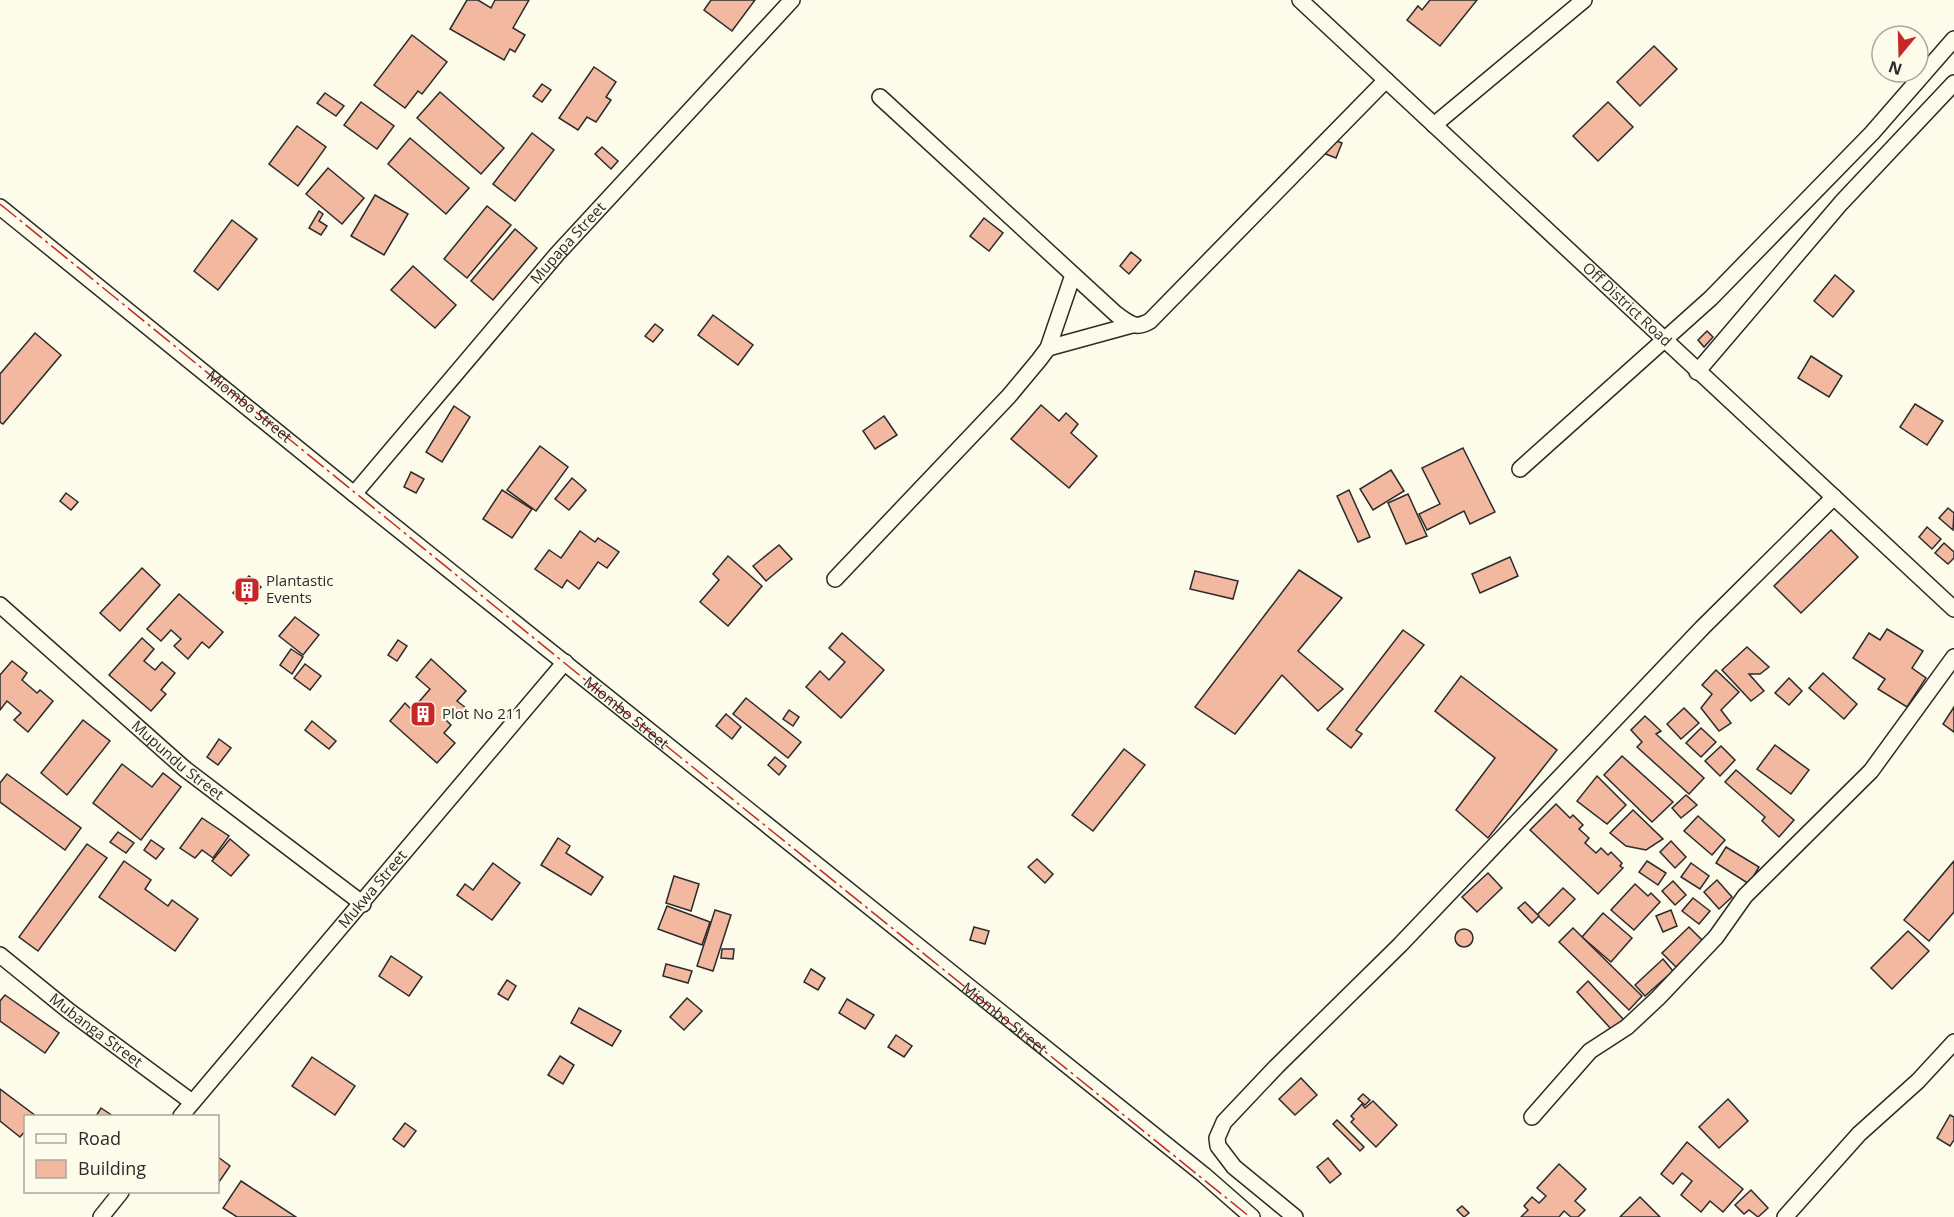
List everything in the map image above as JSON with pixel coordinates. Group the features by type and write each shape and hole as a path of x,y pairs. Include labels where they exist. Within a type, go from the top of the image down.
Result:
{"street":[{"name":"Mupapa Street","path":"354,494 558,253 792,0"},
{"name":"Off District Road","path":"1300,0 1954,609"},
{"path":"1434,125 1584,0"},
{"path":"1520,469 1711,298 1872,133 1954,39"},
{"path":"1048,348 1132,325 1142,326 1150,321 1386,80"},
{"path":"1697,372 1841,203 1954,83"},
{"path":"879,97 1116,314 1132,325"},
{"name":"Miombo Street","path":"0,207 354,494 1195,1168 1252,1217"},
{"path":"836,579 1009,396 1048,348 1073,275"},
{"path":"1295,1217 1234,1167 1218,1146 1217,1138 1224,1122 1276,1067 1400,945 1702,628 1834,497"},
{"name":"Mupundu Street","path":"0,605 185,770 363,904"},
{"path":"1532,1117 1590,1052 1627,1027 1658,998 1716,937 1745,896 1871,771 1954,657"},
{"name":"Mukwa Street","path":"182,1115 566,662"},
{"name":"Mubanga Street","path":"0,955 69,1011 192,1102"},
{"path":"1785,1217 1859,1134 1918,1080 1954,1042"},
{"path":"101,1217 119,1193"}],"building":[{"path":"467,0 478,0 491,8 495,0 529,0 513,28 525,35 515,52 510,49 504,60 450,29"},
{"path":"711,0 755,0 732,31 704,10"},
{"path":"1430,0 1477,0 1440,46 1407,20 1418,6 1422,10"},
{"path":"412,35 447,62 422,94 418,91 405,108 374,85"},
{"path":"1654,46 1677,69 1640,106 1617,82"},
{"path":"594,67 616,82 606,97 611,100 596,122 587,117 578,130 559,118"},
{"path":"542,84 551,90 542,102 533,96"},
{"path":"440,92 504,148 481,174 417,118"},
{"path":"325,93 344,106 336,116 317,103"},
{"path":"361,102 394,126 377,149 344,125"},
{"path":"1608,102 1633,127 1598,161 1573,136"},
{"path":"297,126 326,147 298,186 269,164"},
{"path":"532,133 554,150 515,201 493,184"},
{"path":"1323,136 1342,143 1336,158 1318,151"},
{"path":"410,138 469,188 446,214 388,164"},
{"path":"602,147 618,161 611,169 595,154"},
{"path":"328,168 364,198 342,224 306,194"},
{"path":"375,195 408,214 384,255 351,236"},
{"path":"487,206 511,225 467,278 444,259"},
{"path":"319,211 323,214 319,221 327,226 321,235 309,228"},
{"path":"984,218 1003,233 989,251 970,236"},
{"path":"232,220 257,239 218,290 194,271"},
{"path":"515,229 537,248 493,300 471,281"},
{"path":"1131,252 1141,260 1129,274 1120,266"},
{"path":"413,266 456,305 435,328 391,290"},
{"path":"1835,275 1854,291 1833,317 1814,301"},
{"path":"713,315 753,345 738,365 698,335"},
{"path":"655,324 663,330 653,342 645,336"},
{"path":"1707,331 1713,337 1704,347 1698,340"},
{"path":"35,333 61,355 3,424 0,422 0,374"},
{"path":"1811,356 1842,376 1829,397 1798,378"},
{"path":"1915,404 1943,421 1927,445 1900,427"},
{"path":"1041,405 1059,421 1066,413 1078,424 1071,433 1097,456 1069,488 1011,439"},
{"path":"454,406 470,417 442,462 426,452"},
{"path":"884,416 897,435 875,449 863,431"},
{"path":"540,446 568,467 536,511 507,490"},
{"path":"1463,448 1495,512 1470,524 1464,511 1427,530 1419,514 1440,504 1422,468"},
{"path":"1391,470 1404,491 1373,510 1360,489"},
{"path":"411,472 424,479 416,493 404,487"},
{"path":"572,478 586,490 569,510 555,499"},
{"path":"502,490 532,509 512,538 483,519"},
{"path":"1349,490 1370,537 1358,542 1337,496"},
{"path":"66,493 78,502 71,510 60,501"},
{"path":"1408,494 1427,536 1406,544 1388,503"},
{"path":"1948,508 1954,513 1953,530 1939,518"},
{"path":"1927,527 1941,539 1932,549 1919,537"},
{"path":"1831,530 1858,557 1801,613 1774,586"},
{"path":"580,531 595,542 598,538 619,552 607,568 598,562 579,589 567,580 562,588 535,569 549,550 561,558"},
{"path":"1944,543 1954,552 1954,558 1948,564 1935,553"},
{"path":"779,545 792,559 766,581 753,566"},
{"path":"728,556 762,586 728,626 700,602 719,580 713,574"},
{"path":"1510,557 1518,576 1480,593 1472,574"},
{"path":"142,568 160,585 120,631 100,613"},
{"path":"1299,570 1342,598 1298,651 1343,689 1318,711 1282,675 1235,734 1195,707"},
{"path":"1195,571 1238,581 1233,599 1190,589"},
{"name":"Plantastic Events","path":"249,576 261,587 246,604 233,593"},
{"path":"179,594 223,632 209,648 202,642 188,659 174,646 181,639 171,630 161,641 147,629"},
{"path":"295,617 319,635 303,655 279,636"},
{"path":"1887,629 1923,651 1912,668 1926,678 1907,707 1878,689 1885,679 1853,658 1869,633 1880,640"},
{"path":"1403,630 1424,645 1356,730 1362,734 1351,748 1327,729"},
{"path":"842,633 884,670 841,718 806,687 820,671 829,680 845,662 829,648"},
{"path":"142,638 154,649 144,661 155,670 162,662 175,673 161,690 166,694 151,711 109,675"},
{"path":"398,640 407,646 397,661 388,655"},
{"path":"1747,647 1769,667 1760,674 1749,674 1764,691 1751,701 1722,670"},
{"path":"291,649 303,657 292,674 280,665"},
{"name":"Plot No 211","path":"431,659 466,691 457,701 466,708 458,717 452,711 445,719 451,725 444,733 455,743 437,763 390,721 405,703 412,710 430,689 416,677"},
{"path":"12,661 27,673 22,680 37,693 40,690 53,701 28,732 14,720 21,713 7,701 0,710 0,675"},
{"path":"305,664 321,676 310,690 294,678"},
{"path":"1716,670 1739,692 1721,710 1731,723 1719,731 1701,708 1712,694 1702,685"},
{"path":"1823,673 1857,704 1844,719 1809,688"},
{"path":"1461,676 1557,750 1488,838 1456,810 1495,758 1435,711"},
{"path":"1789,678 1802,691 1789,705 1775,693"},
{"path":"746,698 801,742 788,758 733,714"},
{"path":"1954,707 1954,732 1943,724"},
{"path":"1684,708 1699,723 1681,739 1667,724"},
{"path":"789,710 799,717 793,726 783,719"},
{"path":"726,714 741,727 732,739 716,726"},
{"path":"1645,716 1661,731 1656,734 1704,778 1689,794 1637,747 1642,742 1631,730"},
{"path":"83,720 110,741 67,795 41,773"},
{"path":"312,721 336,741 329,749 305,730"},
{"path":"1701,728 1716,742 1701,757 1686,743"},
{"path":"219,739 231,748 218,765 207,757"},
{"path":"1775,745 1809,770 1791,794 1757,769"},
{"path":"1721,746 1735,760 1720,776 1705,761"},
{"path":"1124,749 1145,765 1093,831 1072,815"},
{"path":"1622,756 1673,802 1652,822 1604,775"},
{"path":"775,757 786,766 779,775 768,765"},
{"path":"122,764 152,787 163,773 181,787 141,840 93,803"},
{"path":"1736,770 1794,820 1779,837 1762,821 1765,817 1725,782"},
{"path":"7,774 81,828 65,850 0,802 0,783"},
{"path":"1597,776 1626,805 1607,824 1577,801"},
{"path":"1686,795 1697,805 1681,818 1672,808"},
{"path":"1556,804 1570,818 1573,815 1583,825 1579,829 1589,838 1585,843 1596,853 1601,848 1608,855 1611,852 1622,863 1620,866 1623,868 1598,894 1530,830"},
{"path":"1633,810 1663,839 1646,850 1626,846 1610,833"},
{"path":"1698,816 1725,840 1712,855 1684,831"},
{"path":"202,818 229,836 213,858 202,850 195,858 180,848"},
{"path":"118,832 134,843 126,853 110,842"},
{"path":"558,838 570,846 566,853 603,877 591,895 541,865"},
{"path":"230,839 249,855 231,876 212,861"},
{"path":"151,840 164,849 156,859 144,850"},
{"path":"1671,841 1686,857 1675,868 1660,852"},
{"path":"87,844 107,858 38,951 19,937"},
{"path":"1726,847 1759,867 1749,884 1716,863"},
{"path":"1037,859 1053,874 1045,883 1028,867"},
{"path":"124,861 151,880 145,889 168,906 172,900 198,919 175,951 99,897"},
{"path":"1647,861 1666,873 1658,885 1639,872"},
{"path":"1954,861 1954,912 1929,941 1904,920"},
{"path":"493,863 520,883 492,920 457,895 465,884 473,890"},
{"path":"1691,863 1709,876 1700,889 1681,877"},
{"path":"1488,873 1502,888 1477,912 1462,897"},
{"path":"674,876 699,884 691,911 666,903"},
{"path":"1717,880 1732,897 1719,909 1704,892"},
{"path":"1673,881 1686,895 1675,905 1662,891"},
{"path":"1635,884 1648,896 1651,893 1660,902 1634,930 1611,910"},
{"path":"1563,888 1575,899 1549,926 1537,915"},
{"path":"1693,898 1710,911 1699,924 1682,911"},
{"path":"1525,902 1539,916 1532,923 1518,908"},
{"path":"667,906 710,922 702,945 658,929"},
{"path":"715,910 731,915 713,971 697,966"},
{"path":"1671,910 1677,926 1663,932 1656,916"},
{"path":"1603,913 1632,938 1611,962 1582,937"},
{"path":"974,927 989,931 985,944 970,940"},
{"path":"1689,927 1703,941 1676,967 1662,953"},
{"path":"1573,928 1642,996 1629,1010 1559,942"},
{"path":"1464,929 1470,932 1473,938 1470,944 1464,947 1458,944 1455,938 1458,932"},
{"path":"1908,931 1929,951 1892,989 1871,968"},
{"path":"722,949 734,949 733,959 721,958"},
{"path":"391,956 422,977 409,996 379,976"},
{"path":"1663,959 1673,971 1645,996 1635,985"},
{"path":"666,964 692,971 688,983 663,976"},
{"path":"811,969 825,978 818,990 804,982"},
{"path":"507,980 516,986 508,1000 498,994"},
{"path":"1588,981 1624,1020 1612,1030 1577,992"},
{"path":"5,995 59,1033 45,1053 0,1021 0,1001"},
{"path":"687,998 702,1011 684,1030 670,1017"},
{"path":"847,999 874,1015 865,1029 839,1013"},
{"path":"579,1008 621,1031 612,1046 571,1023"},
{"path":"896,1035 912,1046 904,1057 888,1047"},
{"path":"560,1056 574,1065 563,1084 548,1075"},
{"path":"312,1057 355,1086 335,1115 292,1086"},
{"path":"1301,1078 1317,1095 1295,1115 1279,1099"},
{"path":"0,1089 35,1115 24,1115 24,1132 20,1137 0,1121"},
{"path":"1363,1094 1370,1100 1365,1105 1358,1099"},
{"path":"1728,1099 1748,1121 1719,1148 1699,1127"},
{"path":"1373,1101 1397,1125 1376,1147 1351,1122 1354,1119 1351,1116 1362,1104 1365,1108"},
{"path":"101,1108 112,1115 97,1115"},
{"path":"1950,1115 1954,1117 1954,1140 1950,1146 1937,1138"},
{"path":"1337,1120 1364,1147 1360,1151 1333,1124"},
{"path":"405,1123 416,1131 404,1147 393,1139"},
{"path":"1687,1142 1743,1189 1723,1212 1710,1201 1701,1212 1681,1195 1692,1181 1682,1173 1673,1184 1661,1174"},
{"path":"219,1158 230,1166 219,1182"},
{"path":"1328,1158 1341,1174 1330,1183 1317,1167"},
{"path":"1559,1164 1586,1189 1575,1201 1585,1210 1578,1217 1571,1217 1564,1211 1559,1217 1521,1217 1528,1210 1524,1206 1532,1197 1539,1203 1546,1196 1537,1188"},
{"path":"241,1181 296,1217 237,1217 223,1208"},
{"path":"1751,1190 1768,1208 1758,1217 1749,1210 1744,1214 1735,1205"},
{"path":"1640,1197 1660,1217 1620,1217"},
{"path":"1462,1206 1469,1213 1464,1217 1457,1210"}],"power":[{"path":"0,204 1250,1217"}],"place":[{"name":"Plantastic Events","path":"247,590"},
{"name":"Plot No 211","path":"423,714"}]}
